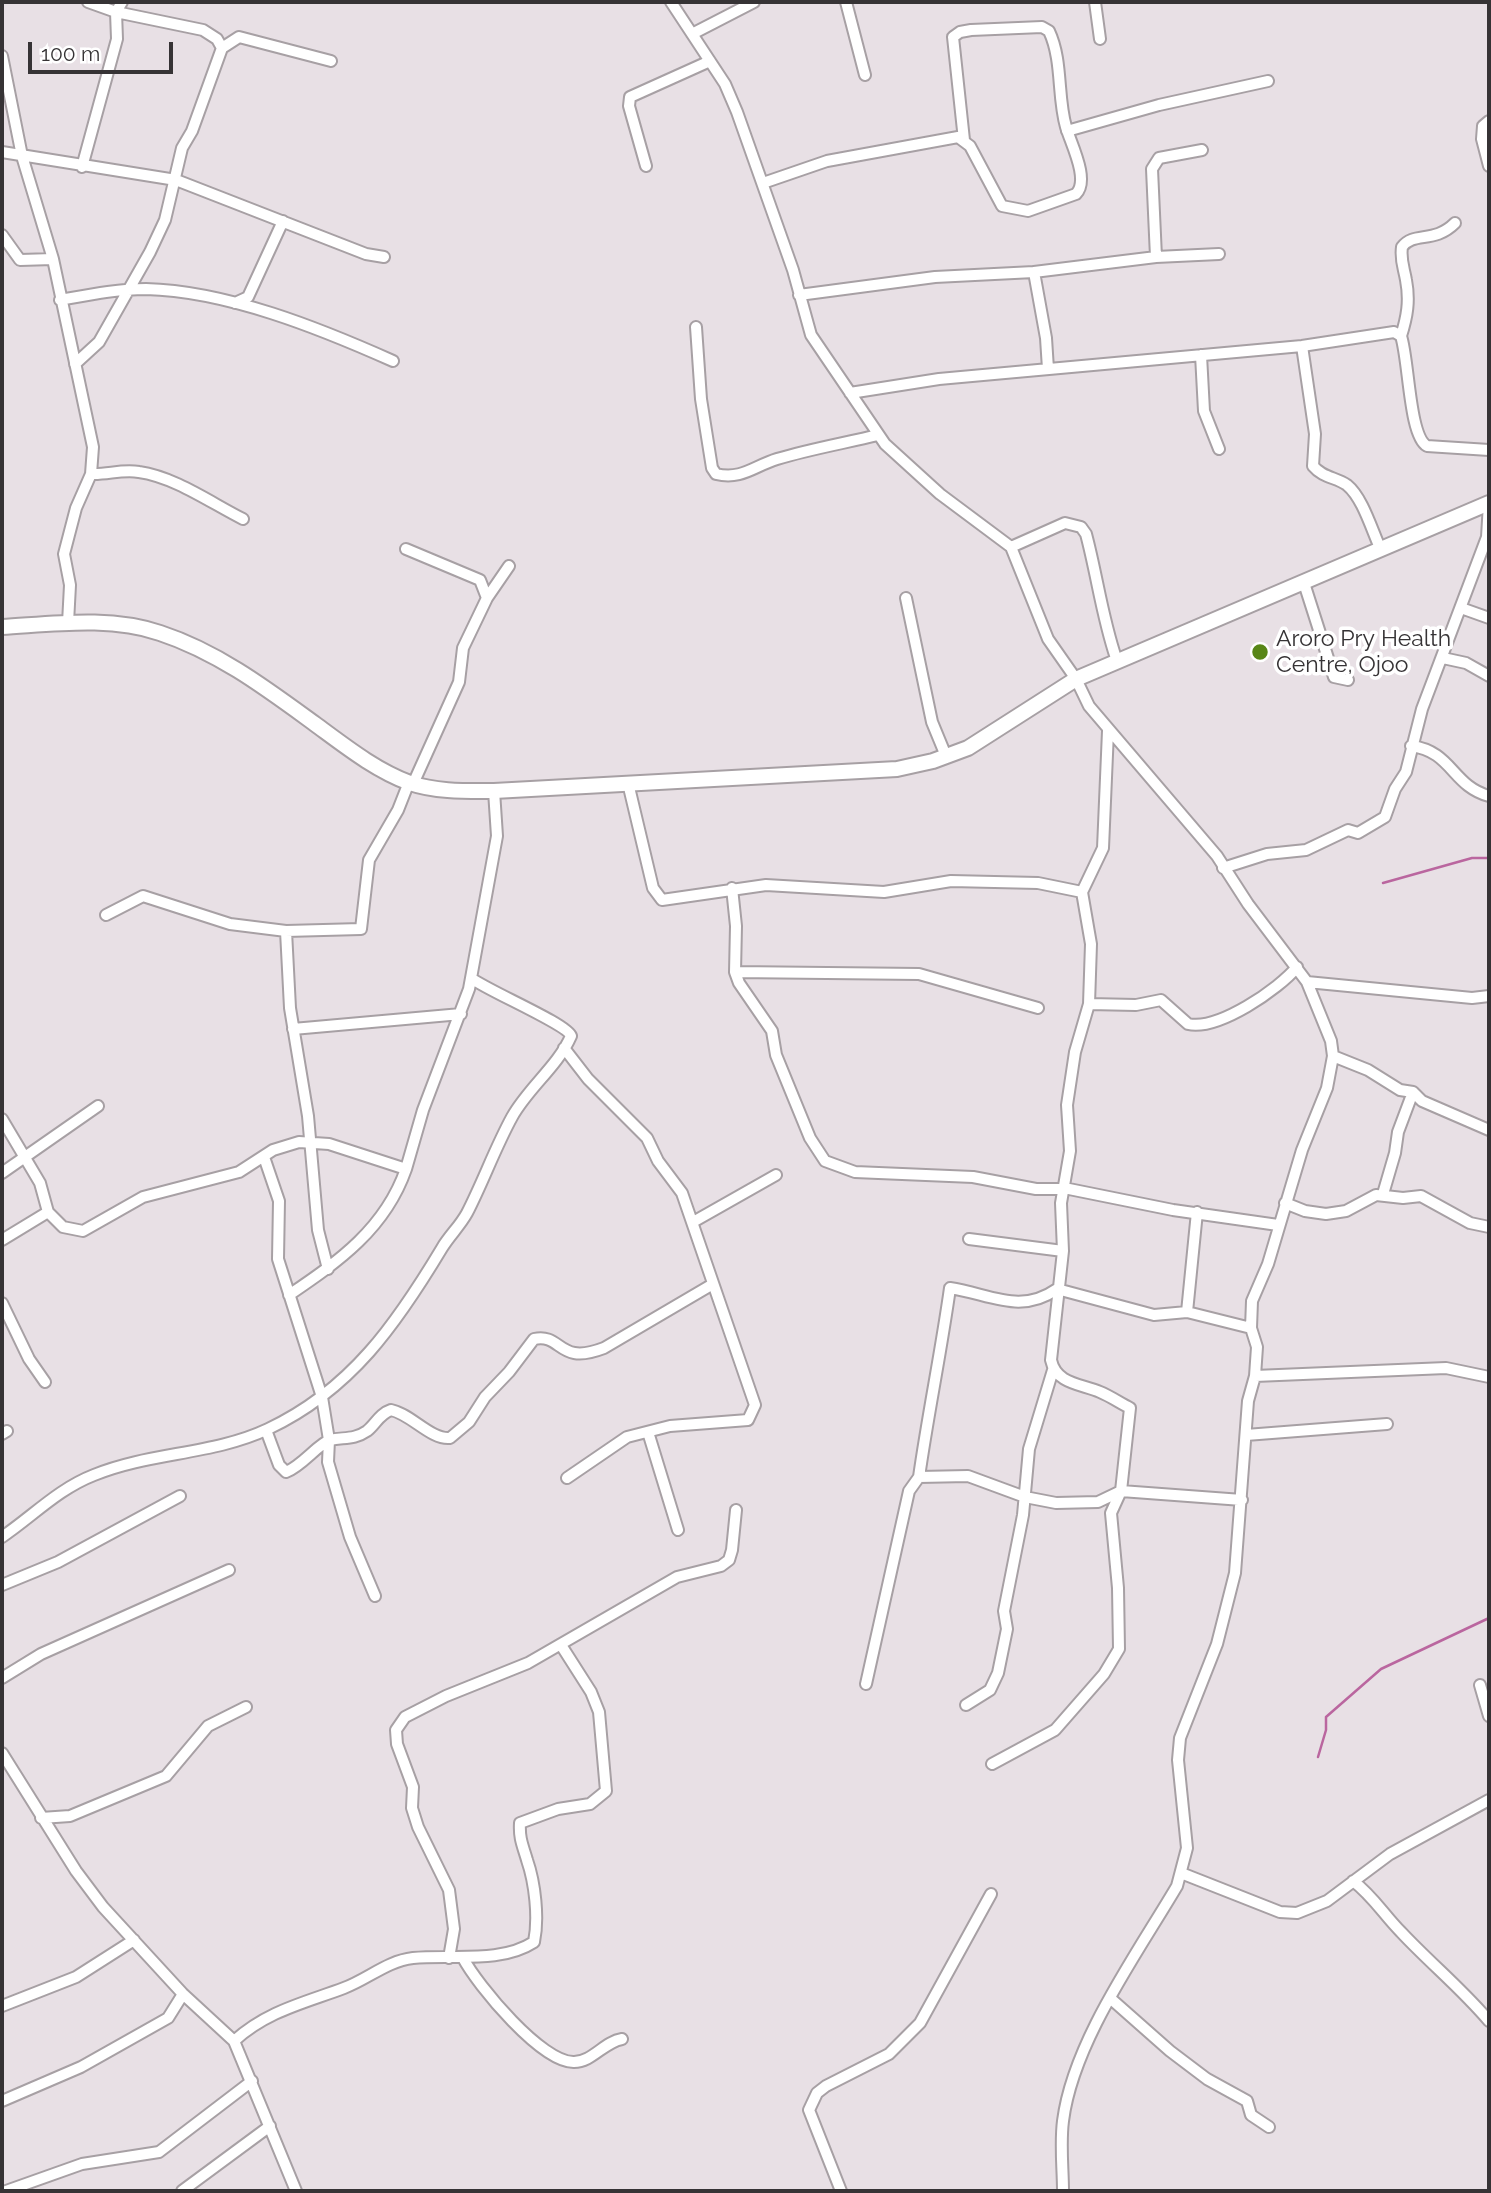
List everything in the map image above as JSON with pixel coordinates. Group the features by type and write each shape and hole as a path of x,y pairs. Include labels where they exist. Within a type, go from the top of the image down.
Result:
{"main road":[{"path":"2,627 68,623 137,626 180,640 239,670 355,754 411,783 443,790 494,791 897,769 946,757 995,733 1076,679 1489,503"}],"street":[{"path":"88,2 119,7 204,30 217,39 222,48"},
{"path":"671,2 729,93 763,183 811,335 878,435 940,494 1011,547 1048,639 1076,679 1089,706 1206,842 1307,982 1329,1031 1333,1056 1327,1088 1285,1203 1268,1264 1252,1301 1251,1328 1257,1347 1255,1376 1248,1401 1236,1573 1217,1644 1180,1738 1178,1760 1187,1848 1177,1886 1110,1998 1067,2100 1062,2124 1063,2191"},
{"path":"692,34 754,2"},
{"path":"846,2 865,75"},
{"path":"1095,2 1100,39"},
{"path":"82,167 117,39 119,7"},
{"path":"763,183 847,157 958,137 964,140 978,159 1002,206 1028,211 1055,203 1080,191 1081,181 1060,106 1059,77 1049,31 1042,27 971,30 960,32 953,37 964,140"},
{"path":"75,364 99,342 150,252 176,180 182,148 192,131 222,48 239,37 331,61"},
{"path":"2,56 22,156 53,259 93,447 91,474 76,508 64,554 70,585 68,623"},
{"path":"646,166 629,106 630,97 710,61"},
{"path":"1067,131 1159,105 1268,81"},
{"path":"1489,121 1483,126 1482,139 1489,166"},
{"path":"1156,257 1152,169 1159,158 1202,150"},
{"path":"2,152 176,180 366,254 384,257"},
{"path":"235,303 248,297 283,221"},
{"path":"1455,223 1444,234 1415,238 1402,247 1400,257 1406,281 1409,313 1401,336 1415,425 1422,443 1427,446 1489,450"},
{"path":"2,235 20,260 53,259"},
{"path":"799,295 935,277 1034,272 1156,257 1219,254"},
{"path":"1034,272 1046,338 1048,369"},
{"path":"60,300 128,291 173,292 235,303 258,308 393,362"},
{"path":"696,327 701,399 712,468 716,474 730,477 746,475 781,458 878,435"},
{"path":"850,393 939,379 1302,346 1394,332 1401,336"},
{"path":"1302,346 1315,434 1313,466 1319,474 1346,484 1354,494 1381,550"},
{"path":"1201,355 1204,411 1219,449"},
{"path":"91,474 118,470 141,472 168,482 243,519"},
{"path":"1223,868 1267,854 1306,850 1348,830 1358,833 1381,822 1406,772 1412,746 1487,537 1489,503"},
{"path":"1011,547 1065,523 1081,527 1086,534 1096,592 1111,645 1116,658 1122,660"},
{"path":"406,550 481,580 487,598"},
{"path":"106,915 143,896 230,924 286,932 361,929 369,860 398,810 459,682 463,648 487,598 509,566"},
{"path":"1304,583 1321,626 1334,677 1348,680"},
{"path":"906,598 932,722 946,757"},
{"path":"1461,608 1489,618"},
{"path":"1443,658 1466,663 1489,676"},
{"path":"992,1764 1055,1730 1104,1674 1119,1649 1118,1588 1111,1513 1121,1491 1130,1408 1102,1392 1060,1377 1051,1360 1063,1251 1060,1211 1070,1151 1067,1105 1089,1004 1091,944 1082,892 1103,848 1108,731"},
{"path":"1412,746 1429,748 1469,787 1489,796"},
{"path":"628,783 653,888 662,900 732,888 766,886 884,892 951,881 1038,883 1082,892"},
{"path":"289,1295 328,1269 373,1229 398,1193 423,1110 461,1014 471,978 498,836 494,791"},
{"path":"732,888 736,926 735,972 772,1031 776,1055 810,1138 825,1161 855,1172 973,1177 1278,1225"},
{"path":"286,932 293,1029 311,1140 318,1230 328,1269"},
{"path":"1089,1004 1136,1005 1161,1000 1188,1024 1208,1024 1248,1007 1266,992 1284,983 1297,967"},
{"path":"735,972 919,974 1038,1008"},
{"path":"2,1537 50,1499 93,1475 118,1466 218,1447 266,1430 321,1397 351,1373 379,1343 419,1289 443,1246 464,1217 514,1114 571,1035 567,1028 521,1004 512,1003 471,978"},
{"path":"1307,982 1472,998 1489,996"},
{"path":"293,1029 461,1014"},
{"path":"564,1048 588,1079 647,1138 658,1161 682,1193 755,1405 748,1420 670,1426 627,1437 567,1478"},
{"path":"1333,1056 1368,1070 1400,1090 1413,1092 1422,1101 1489,1130"},
{"path":"1382,1194 1395,1153 1398,1132 1413,1092"},
{"path":"2,1172 98,1106"},
{"path":"2,1119 43,1191 48,1212 63,1227 83,1231 143,1197 239,1172 273,1150 311,1140 406,1169"},
{"path":"264,1157 279,1201 278,1259 321,1397 329,1440 328,1462 350,1537 375,1596"},
{"path":"693,1222 776,1175"},
{"path":"1285,1203 1304,1211 1326,1214 1346,1211 1382,1194 1392,1198 1421,1196 1471,1223 1489,1227"},
{"path":"2,1240 48,1212"},
{"path":"1187,1312 1197,1212"},
{"path":"969,1239 1063,1251"},
{"path":"266,1430 279,1465 286,1472 310,1458 329,1440 354,1439 369,1430 383,1413 391,1410 422,1424 435,1435 450,1438 469,1422 485,1397 509,1372 534,1339 548,1339 566,1352 585,1355 620,1339 713,1284"},
{"path":"866,1684 909,1491 919,1477 950,1288 1010,1303 1041,1300 1057,1289 1154,1315 1187,1312 1251,1328"},
{"path":"2,1303 29,1359 45,1382"},
{"path":"1255,1376 1446,1368 1489,1377"},
{"path":"966,1705 990,1690 998,1673 1007,1629 1004,1611 1025,1497 1029,1449 1054,1370"},
{"path":"1245,1436 1387,1424"},
{"path":"648,1432 678,1530"},
{"path":"919,1477 968,1476 1025,1497 1056,1503 1098,1502 1121,1491 1242,1500"},
{"path":"2,1585 58,1562 180,1496"},
{"path":"449,1958 454,1930 449,1890 412,1808 413,1787 397,1744 396,1730 405,1717 446,1696 528,1663 677,1577 721,1566 729,1560 732,1550 736,1510"},
{"path":"2,1678 53,1649 229,1570"},
{"path":"234,2041 252,2025 272,2014 344,1988 389,1965 410,1958 463,1958 521,1950 534,1942 535,1910 528,1861 519,1840 520,1823 558,1809 590,1804 606,1791 599,1712 591,1692 561,1645"},
{"path":"1480,1685 1489,1716"},
{"path":"41,1818 69,1816 166,1776 208,1726 246,1707"},
{"path":"2,1752 76,1871 183,1994 234,2041 296,2191"},
{"path":"1181,1873 1287,1914 1327,1901 1410,1842 1489,1800"},
{"path":"1353,1881 1374,1897 1399,1930 1459,1986 1489,2021"},
{"path":"841,2191 809,2110 817,2094 842,2076 889,2054 920,2023 991,1894"},
{"path":"2,2006 76,1976 134,1940"},
{"path":"463,1958 490,1999 557,2060 576,2063 622,2039"},
{"path":"2,2101 81,2067 168,2018 183,1994"},
{"path":"1110,1998 1170,2051 1207,2079 1247,2101 1251,2115 1269,2127"},
{"path":"6,2191 82,2164 159,2152 252,2081"},
{"path":"182,2191 270,2126"}],"waterway":[{"path":"1383,883 1472,858 1489,858"},
{"path":"1318,1757 1326,1730 1326,1717 1381,1669 1489,1618"}],"place":[{"name":"Aroro Pry Health Centre, Ojoo","path":"1260,652"}]}
